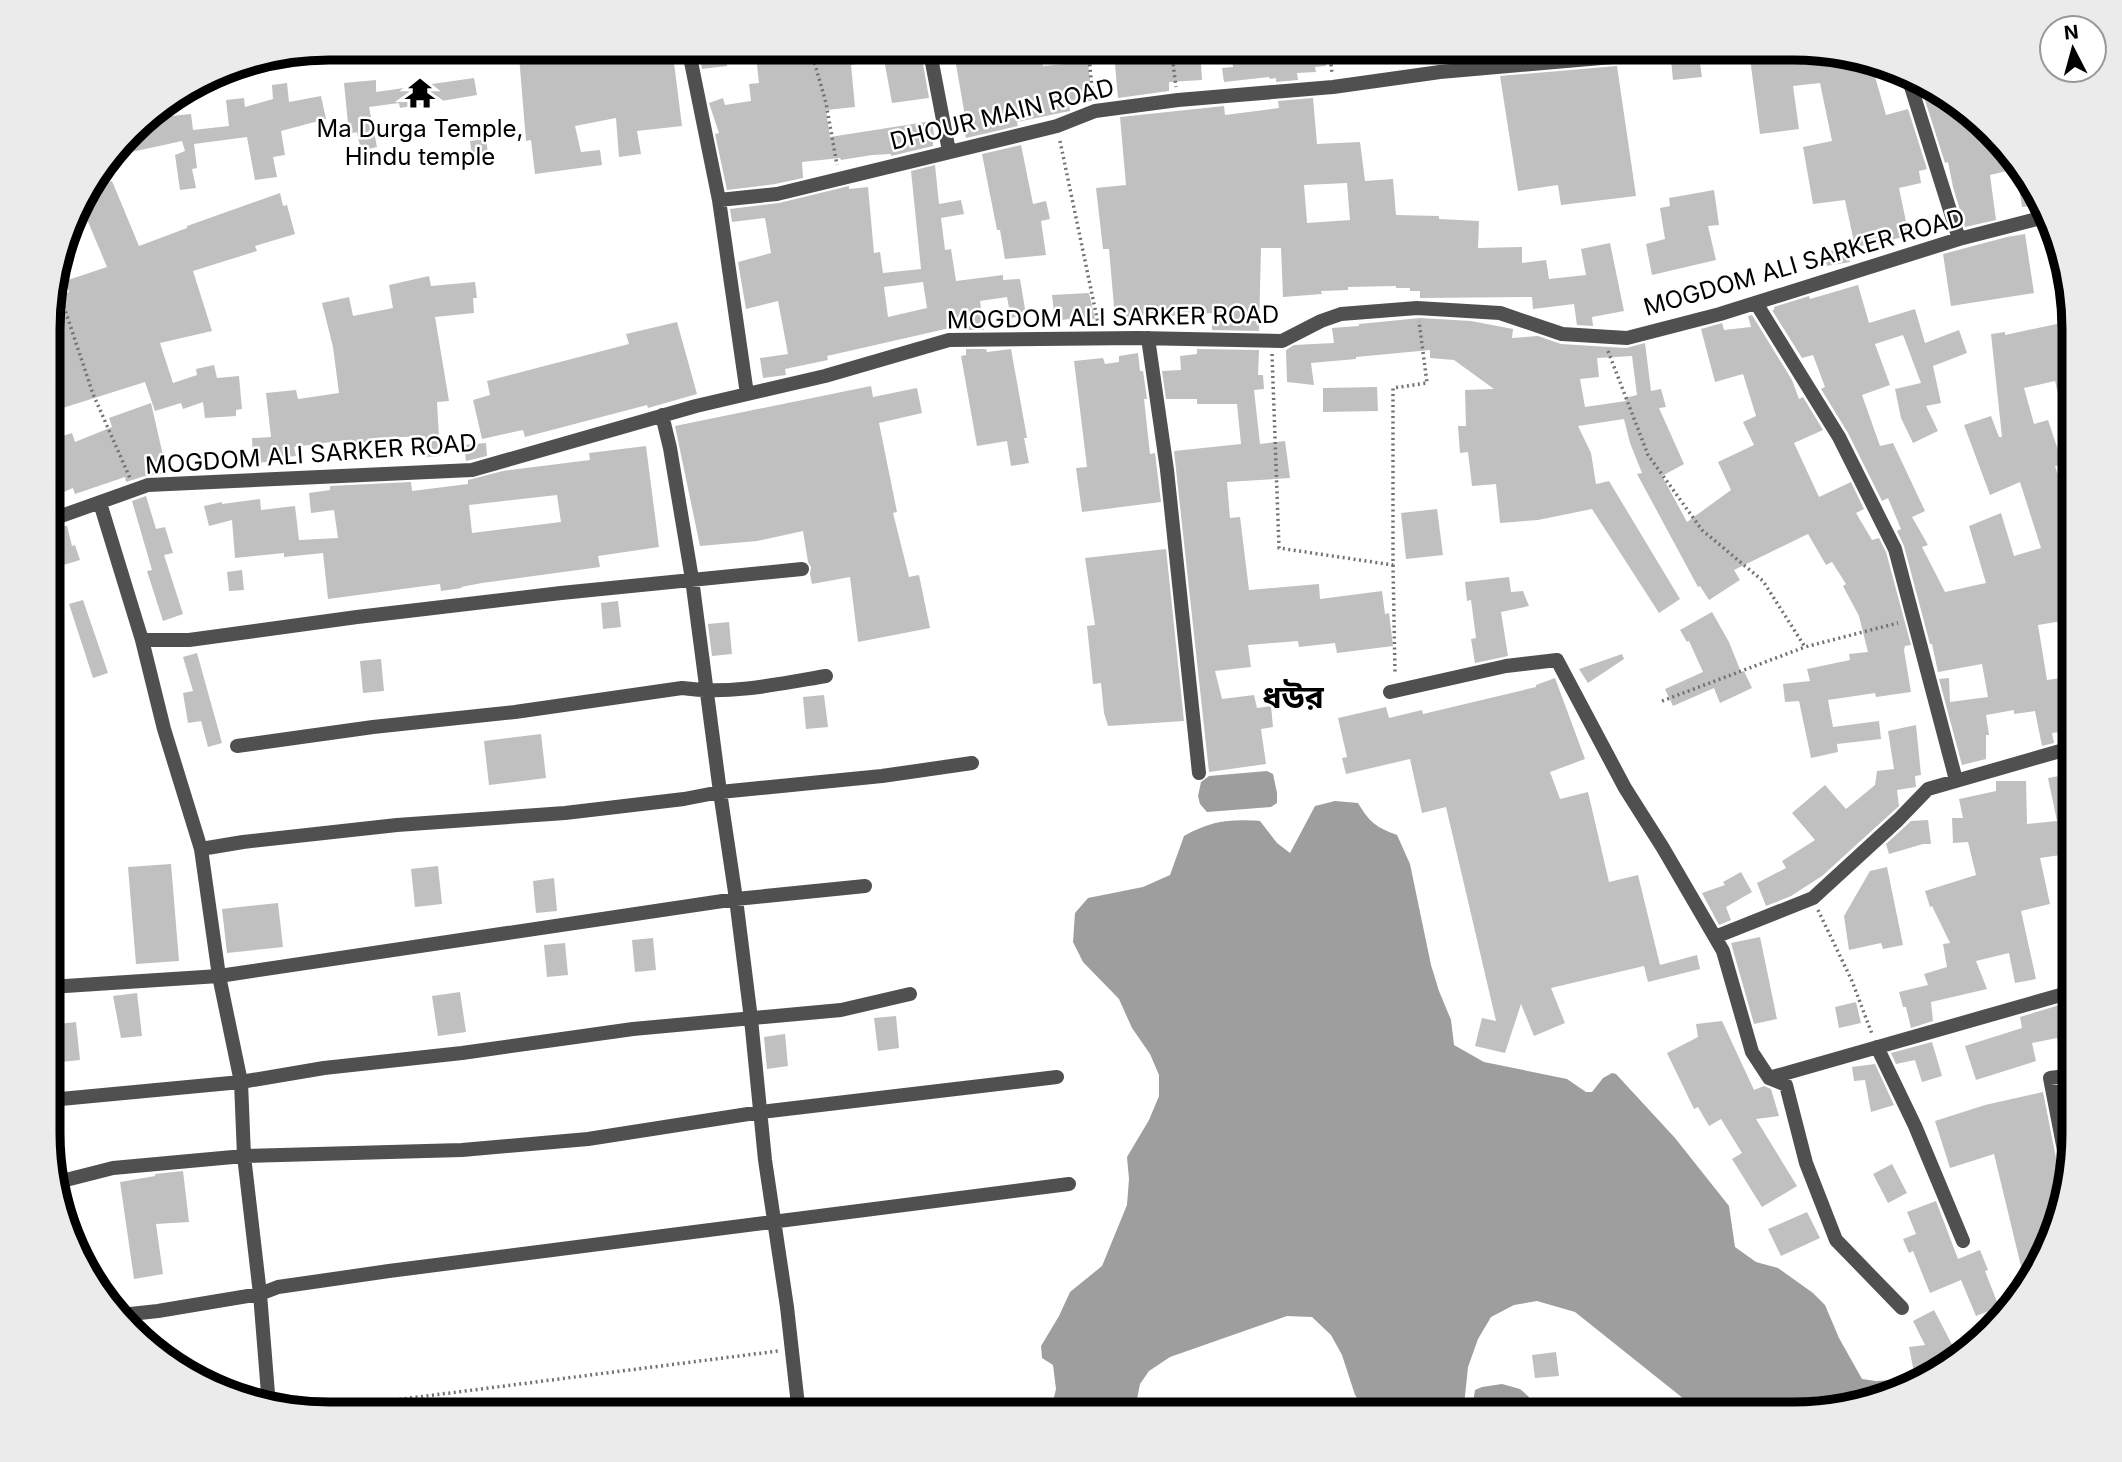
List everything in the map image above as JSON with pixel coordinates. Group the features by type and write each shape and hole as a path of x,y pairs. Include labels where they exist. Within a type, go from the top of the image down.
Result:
{"street":[{"path":"691,60 719,200 747,394"},
{"path":"932,60 949,151"},
{"name":"DHOUR MAIN ROAD","path":"719,200 777,194 1057,126 1095,111 1178,100 1334,87 1440,72 1578,60"},
{"path":"1911,86 1959,239"},
{"name":"MOGDOM ALI SARKER ROAD","path":"60,517 148,485 472,470 662,415 825,376 949,340 1148,338 1282,341 1341,314 1417,308 1500,313 1562,334 1627,338 1755,303 1959,239 2039,219"},
{"path":"1755,303 1839,437 1895,549 1956,780"},
{"path":"1148,338 1167,470 1199,773"},
{"path":"662,415 692,579 736,900 798,1402"},
{"path":"100,503 201,849 219,976 241,1082 244,1156 268,1395"},
{"path":"142,640 188,640 357,617 802,569"},
{"path":"1393,692 1506,666 1557,660 1625,788 1723,951 1752,1052 1769,1079 1786,1085 1806,1163 1836,1240 1902,1308"},
{"path":"237,746 373,727 515,712 682,688 707,691 826,676"},
{"path":"1715,937 1813,898 1928,789 2062,750"},
{"path":"201,849 397,825 578,811 972,764"},
{"path":"60,986 219,976 736,900 865,886"},
{"path":"60,1099 241,1082 324,1068 633,1030 841,1010 910,994"},
{"path":"1769,1079 2062,995"},
{"path":"1877,1047 1915,1126 1963,1241"},
{"path":"2062,1076 2050,1078 2062,1140"},
{"path":"64,1180 113,1168 244,1156 474,1149 588,1139 761,1112 1057,1077"},
{"path":"129,1314 260,1294 278,1287 389,1271 1069,1184"}],"path":[{"path":"814,60 826,103 840,178"},
{"path":"1089,60 1095,111"},
{"path":"1173,60 1178,100"},
{"path":"1331,60 1334,87"},
{"path":"1057,126 1101,338"},
{"path":"61,299 93,394 135,489"},
{"path":"1393,692 1393,388 1427,383 1417,308"},
{"path":"1602,336 1648,455 1702,530 1763,581 1805,648"},
{"path":"1271,341 1279,548 1393,565"},
{"path":"1662,701 1805,648 1913,619"},
{"path":"1813,898 1852,981 1877,1047"},
{"path":"379,1402 791,1349"}],"shaded area":[{"path":"1267,771 1273,774 1277,793 1277,803 1271,807 1207,812 1200,804 1198,796 1201,782 1209,776"},
{"path":"1335,801 1358,803 1374,824 1397,835 1410,864 1431,965 1451,1020 1454,1045 1484,1062 1567,1079 1586,1092 1592,1092 1603,1078 1612,1073 1616,1074 1675,1138 1729,1206 1735,1247 1756,1262 1778,1268 1825,1305 1839,1338 1862,1379 1896,1382 1846,1397 1811,1402 1688,1402 1575,1312 1537,1301 1514,1305 1491,1317 1478,1339 1468,1367 1464,1402 1360,1402 1331,1335 1312,1317 1287,1316 1170,1357 1149,1371 1140,1384 1136,1402 1053,1402 1056,1389 1053,1365 1042,1358 1041,1346 1070,1292 1102,1266 1127,1205 1127,1157 1149,1120 1159,1096 1159,1075 1150,1054 1132,1028 1119,999 1083,962 1073,942 1075,913 1088,898 1143,887 1170,875 1184,836 1212,824 1239,820 1260,821 1277,843 1290,853 1315,806"},
{"path":"1502,1384 1520,1389 1529,1397 1528,1402 1473,1402 1475,1390"}],"building":[{"path":"519,60 674,60 682,126 637,131 641,154 619,157 616,118 575,126 581,152 600,150 602,165 535,174 531,140 526,141"},
{"path":"700,60 726,60 727,66 702,69"},
{"path":"756,60 878,60 851,65 855,107 826,110 830,137 932,121 935,142 933,146 891,156 872,155 802,162 803,178 727,190 715,134 719,133 709,103 723,98 725,105 751,101 749,84 759,83"},
{"path":"884,60 922,60 929,98 892,103"},
{"path":"955,60 1042,60 1043,66 1088,62 1092,101 1069,103 1070,111 1017,122 1018,126 966,138 962,123 966,122"},
{"path":"1115,60 1201,60 1202,80 1169,82 1169,91 1118,98"},
{"path":"1232,60 1325,60 1326,66 1315,67 1316,72 1297,73 1298,80 1276,82 1276,78 1269,77 1224,82 1222,68 1233,67"},
{"path":"1671,60 1700,60 1702,77 1673,80"},
{"path":"1750,60 1811,60 1875,73 1886,115 1908,109 1927,169 1919,171 1921,183 1899,188 1909,236 1855,247 1845,200 1813,204 1803,147 1832,141 1820,83 1793,86 1799,129 1760,134"},
{"path":"1617,66 1636,196 1561,205 1558,185 1518,191 1500,76"},
{"path":"474,78 477,95 400,108 399,103 369,107 377,147 361,151 357,132 349,134 344,83 376,80 376,92"},
{"path":"287,83 289,102 321,96 326,119 281,131 285,155 273,157 277,177 255,180 247,137 194,144 197,168 192,169 196,188 180,190 175,155 185,151 182,141 124,154 163,117 191,114 193,130 229,126 226,100 244,98 245,107 273,99 272,85"},
{"path":"1929,96 1971,126 2011,170 1990,175 1996,220 1965,227 1948,162 1945,163 1924,97"},
{"path":"1313,98 1317,144 1360,142 1365,181 1393,179 1396,215 1439,216 1439,219 1479,221 1478,248 1522,247 1522,263 1546,260 1549,279 1586,275 1581,249 1610,243 1624,311 1592,317 1593,326 1577,325 1574,304 1533,309 1532,297 1420,298 1420,291 1396,286 1348,287 1348,290 1321,291 1322,294 1283,297 1281,248 1261,248 1259,331 1212,330 1212,313 1167,316 1167,313 1115,318 1109,249 1103,249 1096,188 1126,185 1120,117 1224,106 1225,115 1279,108 1278,101","holes":["1347,183 1350,220 1307,223 1304,185"]},
{"path":"486,139 488,153 472,155 470,141"},
{"path":"1021,145 1033,204 1046,201 1050,219 1041,221 1046,255 1005,259 982,154"},
{"path":"935,165 939,204 961,200 964,214 941,218 945,250 951,249 956,281 1003,275 1003,280 1020,279 1026,315 1011,318 1007,297 980,301 984,330 963,330 963,325 827,356 828,360 785,369 786,375 763,378 760,358 788,354 778,301 746,309 738,262 771,253 765,218 732,222 730,209 779,203 849,186 849,189 868,187 874,253 880,252 883,273 921,269 911,171","holes":["923,282 927,308 888,317 884,287"]},
{"path":"2018,180 2033,206 2022,207"},
{"path":"112,181 139,246 280,193 283,206 287,205 295,234 255,246 257,251 193,271 212,331 160,343 173,383 197,375 196,369 214,365 217,378 239,376 242,409 236,410 236,416 205,418 203,402 183,409 181,403 155,411 145,382 60,409 60,311 62,295 69,292 65,281 107,267 85,214 101,186"},
{"path":"1714,190 1719,225 1708,226 1716,260 1652,275 1646,244 1665,239 1660,208 1670,206 1669,198"},
{"path":"2025,234 2034,293 1951,306 1943,254"},
{"path":"1848,248 1850,262 1827,266 1824,252"},
{"path":"429,276 431,286 475,282 477,298 473,298 474,313 435,317 449,401 437,402 440,456 426,457 425,436 380,438 347,444 346,440 294,447 296,456 253,463 252,438 271,437 266,393 296,390 298,399 339,393 333,347 322,303 349,297 353,316 393,308 389,285"},
{"path":"1858,285 1869,323 1915,309 1925,343 1959,330 1967,353 1933,366 1941,403 1926,406 1938,431 1913,443 1901,418 1895,389 1921,383 1903,335 1875,344 1890,385 1862,395 1880,446 1893,443 1925,511 1912,517 1928,545 1922,547 1945,592 1986,583 1969,526 2001,513 2014,556 2041,548 2020,482 1990,495 1964,425 1991,416 1999,437 2002,437 1991,334 2005,332 2005,335 2062,323 2062,406 2055,381 2024,388 2034,424 2048,420 2062,462 2062,465 2055,466 2062,488 2062,621 2038,625 2047,680 2062,678 2062,732 2052,733 2054,743 2042,746 2035,711 2014,714 2014,710 1986,715 1989,735 1986,735 1986,759 1962,765 1939,679 1949,678 1950,702 1988,697 1982,664 1938,672 1904,546 1897,531 1901,529 1888,498 1882,501 1848,433 1821,389 1825,387 1813,355 1802,358 1772,310 1809,296 1810,299"},
{"path":"1089,293 1095,319 1055,321 1052,295"},
{"path":"1752,315 1792,380 1799,399 1803,397 1823,430 1794,443 1819,497 1851,482 1864,509 1856,513 1872,540 1879,538 1886,552 1911,645 1905,646 1904,650 1911,692 1876,697 1875,693 1828,700 1833,727 1879,721 1881,739 1837,744 1838,752 1811,758 1799,701 1785,702 1783,684 1810,681 1807,669 1850,660 1849,654 1868,652 1859,616 1843,586 1846,584 1832,562 1826,565 1808,534 1734,570 1740,580 1709,600 1700,586 1698,587 1637,474 1642,473 1624,419 1578,426 1591,453 1596,484 1609,481 1680,599 1659,613 1592,509 1538,520 1500,523 1496,484 1472,486 1468,452 1460,453 1458,426 1466,426 1465,390 1494,389 1454,360 1430,358 1430,350 1356,357 1311,363 1314,385 1287,382 1286,350 1294,345 1334,343 1332,328 1359,324 1420,318 1471,321 1513,329 1512,338 1538,336 1561,344 1626,348 1645,343 1651,391 1661,389 1666,407 1659,408 1684,464 1662,476 1687,522 1731,490 1718,462 1754,445 1743,422 1756,416 1743,374 1715,382 1701,329 1722,323 1724,330 1751,327 1748,316","holes":["1632,356 1637,395 1625,398 1626,401 1585,407 1580,379 1599,377 1597,358"]},
{"path":"677,322 697,394 525,437 523,430 482,439 473,400 490,395 487,381 629,344 626,334"},
{"path":"966,349 986,349 987,352 1011,349 1029,463 1011,466 1007,441 977,446 961,356 966,355"},
{"path":"1197,349 1259,350 1258,375 1263,375 1264,389 1254,390 1260,444 1285,441 1290,478 1227,482 1230,518 1240,517 1249,590 1319,584 1320,599 1382,591 1385,614 1389,613 1393,646 1337,653 1335,643 1299,647 1298,641 1248,645 1251,667 1215,671 1222,699 1254,695 1257,708 1271,706 1273,727 1261,729 1266,764 1209,772 1174,451 1241,444 1237,404 1197,404 1197,399 1166,399 1162,371 1181,370 1180,356 1197,354"},
{"path":"1138,353 1147,399 1144,399 1150,454 1155,453 1161,502 1082,512 1076,468 1087,467 1074,361 1103,358 1105,364 1119,362 1119,356"},
{"path":"871,386 873,397 917,388 922,413 879,423 897,512 893,513 909,577 919,575 930,628 858,642 850,577 812,584 803,531 757,541 700,546 675,426"},
{"path":"1377,387 1378,411 1323,412 1323,388"},
{"path":"151,403 167,473 126,482 125,477 75,494 73,488 60,494 60,437 72,433 75,442 112,427 109,418"},
{"path":"486,443 487,456 466,461 464,445"},
{"path":"646,446 659,547 598,556 600,567 441,591 440,584 328,599 323,553 284,557 284,553 235,558 232,520 209,526 204,506 260,499 261,510 295,506 299,540 338,538 334,510 311,513 309,493 330,490 330,486 411,482 412,491 468,484 468,480 503,471 590,460 589,453","holes":["557,495 561,522 472,533 469,505"]},
{"path":"146,496 156,529 165,527 173,553 164,555 183,614 163,621 147,571 152,570 132,501"},
{"path":"1437,509 1443,555 1406,559 1401,513"},
{"path":"67,526 72,546 75,545 80,560 60,566 60,527"},
{"path":"1166,549 1184,721 1108,726 1101,683 1093,684 1087,626 1095,625 1085,558"},
{"path":"242,570 244,590 229,591 227,572"},
{"path":"1509,577 1511,592 1523,591 1529,606 1501,612 1508,656 1475,663 1471,639 1476,638 1471,600 1467,601 1465,582"},
{"path":"83,600 108,673 93,678 69,604"},
{"path":"618,601 621,627 603,629 601,603"},
{"path":"1712,612 1729,642 1741,672 1744,671 1752,688 1720,703 1714,688 1673,706 1665,689 1703,672 1689,641 1687,642 1680,630"},
{"path":"729,622 732,654 712,656 708,624"},
{"path":"197,653 222,743 208,747 201,721 188,723 183,693 193,691 183,657"},
{"path":"1622,654 1624,659 1588,683 1579,669"},
{"path":"381,659 384,691 363,693 360,661"},
{"path":"1555,678 1585,759 1550,772 1560,799 1588,792 1609,882 1638,875 1660,965 1697,955 1700,969 1648,982 1644,966 1551,988 1565,1023 1534,1036 1521,1004 1505,1053 1475,1046 1482,1018 1496,1021 1446,807 1422,813 1410,759 1346,774 1342,758 1347,757 1338,718 1386,707 1389,718 1422,710 1423,714 1536,687"},
{"path":"824,695 828,727 806,729 803,697"},
{"path":"1916,725 1921,775 1915,776 1916,787 1897,790 1899,806 1822,876 1791,896 1766,906 1757,883 1786,868 1782,861 1815,840 1792,813 1825,785 1846,809 1875,785 1877,771 1894,769 1888,731"},
{"path":"541,734 546,778 489,785 484,741"},
{"path":"2062,775 2062,855 2040,858 2050,904 2021,911 2036,979 2015,983 2009,953 1976,961 1987,989 1931,1002 1933,1021 1911,1028 1899,992 1928,985 1924,974 1947,967 1943,944 1950,943 1932,906 1930,907 1925,891 1976,875 1968,842 1953,843 1952,818 1963,818 1959,799 1996,791 1996,781 2026,781 2027,824 2057,821 2048,778"},
{"path":"1928,820 1931,844 1889,854 1886,844 1911,821"},
{"path":"171,864 179,961 136,964 128,867"},
{"path":"438,866 442,904 415,907 411,869"},
{"path":"1887,867 1903,945 1883,949 1881,943 1849,950 1844,916 1870,871"},
{"path":"1741,872 1752,892 1726,907 1731,920 1719,925 1702,893 1725,885 1723,882"},
{"path":"554,878 557,911 536,913 533,881"},
{"path":"278,903 283,947 227,953 222,909"},
{"path":"1760,937 1777,1019 1754,1024 1731,943"},
{"path":"653,938 656,970 635,972 632,940"},
{"path":"565,943 568,975 547,977 544,945"},
{"path":"460,992 466,1032 438,1036 432,996"},
{"path":"137,993 142,1036 121,1038 113,996"},
{"path":"1856,1002 1861,1023 1839,1028 1835,1007"},
{"path":"2062,1004 2062,1062 2057,1038 2032,1043 2036,1061 1976,1080 1965,1046 2022,1028 2020,1017"},
{"path":"896,1016 899,1048 878,1051 874,1018"},
{"path":"1722,1021 1754,1090 1764,1086 1771,1089 1779,1116 1756,1119 1797,1186 1762,1207 1732,1159 1742,1153 1721,1119 1709,1126 1698,1107 1694,1109 1667,1053 1698,1037 1696,1024"},
{"path":"76,1022 80,1060 60,1062 60,1024"},
{"path":"785,1034 788,1066 767,1069 764,1037"},
{"path":"1932,1042 1942,1076 1922,1082 1915,1060 1896,1064 1891,1053"},
{"path":"1875,1064 1894,1105 1871,1112 1865,1080 1854,1081 1852,1067"},
{"path":"2043,1092 2059,1174 2042,1237 2023,1274 1994,1154 1950,1168 1935,1121 1985,1105"},
{"path":"1892,1164 1907,1193 1888,1203 1873,1174"},
{"path":"183,1171 189,1222 156,1224 163,1274 134,1279 120,1182"},
{"path":"1936,1201 1958,1259 1980,1250 1999,1307 1976,1316 1961,1280 1930,1293 1913,1251 1909,1253 1903,1239 1916,1234 1907,1212"},
{"path":"1807,1212 1820,1238 1781,1256 1768,1229"},
{"path":"1934,1310 1954,1349 1915,1374 1909,1347 1925,1345 1913,1321"},
{"path":"1556,1352 1559,1376 1535,1378 1532,1355"}],"place":[{"name":"Ma Durga Temple, Hindu temple","path":"420,93"}],"district":[{"name":"ধউর","path":"1293,696"}]}
